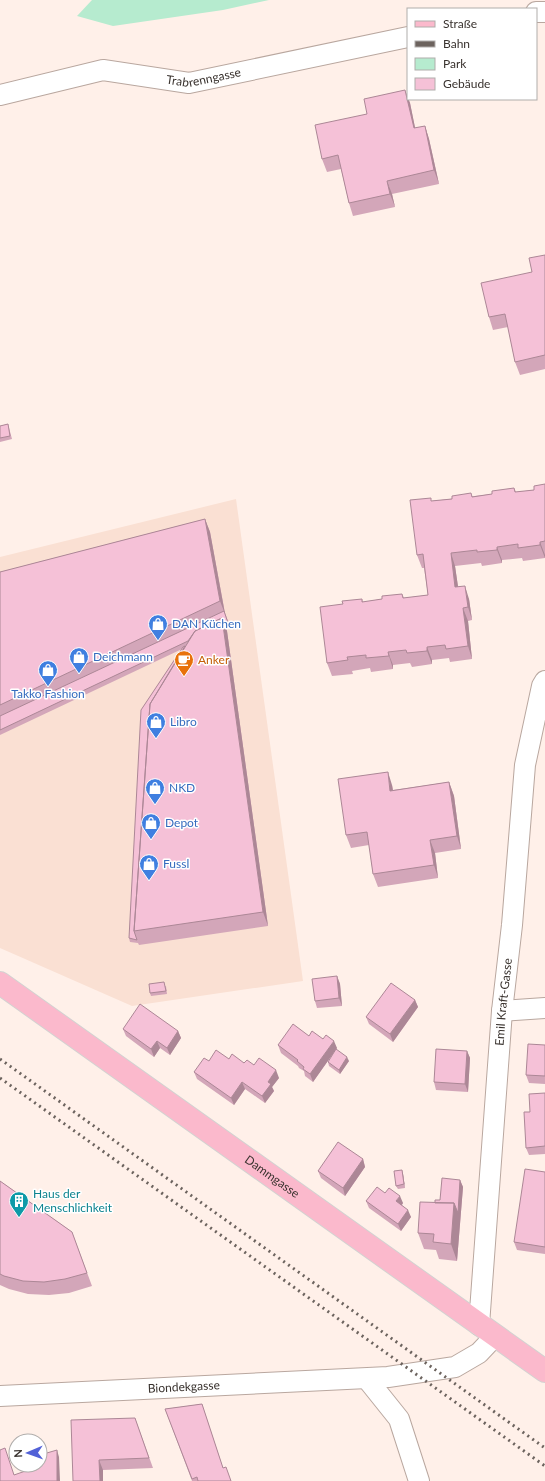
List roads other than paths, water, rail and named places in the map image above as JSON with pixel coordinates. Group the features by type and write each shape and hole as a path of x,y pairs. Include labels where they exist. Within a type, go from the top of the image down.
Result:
{"main road":[{"name":"Dammgasse","path":"0,983 487,1330 536,1357 545,1371"}],"street":[{"name":"Trabrenngasse","path":"0,95 103,70 189,83 407,37"},
{"name":"Emil Kraft-Gasse","path":"487,1330 502,1011 512,925 525,765 542,686 545,681"},
{"path":"502,1011 545,1008"},
{"name":"Biondekgasse","path":"0,1396 367,1379 399,1376 455,1367 479,1353 487,1330"},
{"path":"367,1379 399,1419 419,1481"}],"railway":[{"path":"0,1059 545,1448"},
{"path":"0,1078 545,1466"}],"place":[{"name":"DAN Küchen","path":"158,641"},
{"name":"Deichmann","path":"79,674"},
{"name":"Anker","path":"184,677"},
{"name":"Takko Fashion","path":"48,687"},
{"name":"Libro","path":"156,739"},
{"name":"NKD","path":"155,805"},
{"name":"Depot","path":"151,840"},
{"name":"Fussl","path":"149,881"},
{"name":"Haus der Menschlichkeit","path":"19,1218"}]}
